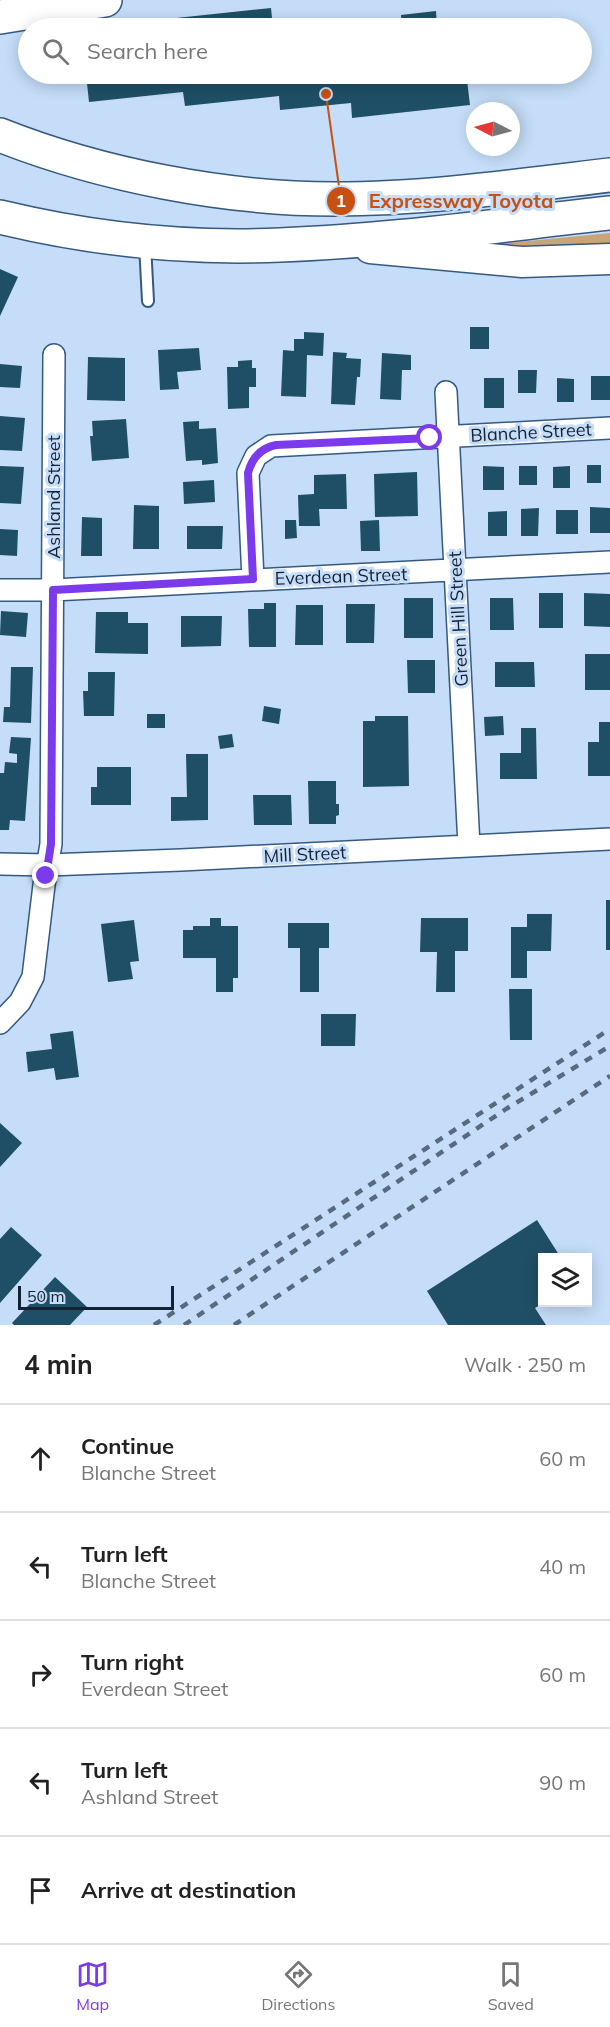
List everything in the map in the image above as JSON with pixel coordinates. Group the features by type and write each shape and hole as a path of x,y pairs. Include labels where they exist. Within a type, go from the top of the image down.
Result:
{"main road":[{"path":"0,17 105,0"},
{"path":"0,135 56,155 104,168 186,184 281,196 331,199 405,196 610,175"},
{"path":"0,217 75,232 145,240 241,245 357,240 610,213"},
{"path":"316,243 522,262 610,259"}],"street":[{"name":"Ashland Street","path":"0,1023 26,994 33,977 51,844 54,355"},
{"name":"Green Hill Street","path":"446,392 469,846"},
{"name":"Blanche Street","path":"253,579 248,473 252,461 259,452 276,445 610,428"},
{"name":"Everdean Street","path":"0,591 610,562"},
{"name":"Mill Street","path":"0,864 48,865 192,860 610,839"}],"lane":[{"path":"145,240 148,301"}],"shaded area":[{"path":"610,233 610,246 519,249 476,246"}],"building":[{"path":"271,8 272,18 177,18"},
{"path":"436,11 436,18 401,18 401,15"},
{"path":"87,84 467,84 470,102 466,102 466,105 352,118 351,103 280,110 279,96 185,106 183,92 89,102"},
{"path":"0,269 18,277 0,316"},
{"path":"470,327 489,327 489,349 470,349"},
{"path":"304,332 324,333 323,356 307,355 306,397 281,396 283,350 294,351 294,339 304,339"},
{"path":"199,348 201,370 177,372 179,389 160,390 158,350"},
{"path":"333,352 347,353 346,358 361,359 355,405 331,404"},
{"path":"382,353 411,355 411,370 402,370 401,400 380,399"},
{"path":"88,357 125,358 125,401 87,400"},
{"path":"252,360 252,368 256,368 256,387 249,387 249,408 228,409 227,367 238,367 238,361"},
{"path":"0,364 22,366 20,388 0,387"},
{"path":"518,370 537,370 536,393 518,393"},
{"path":"591,376 610,376 610,400 591,400"},
{"path":"484,378 504,378 504,408 484,408"},
{"path":"557,378 574,379 574,402 557,402"},
{"path":"0,416 25,418 22,451 0,450"},
{"path":"126,419 129,458 92,461 90,436 93,436 92,421"},
{"path":"199,421 199,429 216,428 218,463 202,465 202,460 186,461 183,422"},
{"path":"587,465 601,465 601,483 587,483"},
{"path":"0,466 24,467 21,504 0,503"},
{"path":"483,466 504,467 504,490 483,490"},
{"path":"519,466 537,466 537,485 519,485"},
{"path":"570,466 570,488 553,488 553,467"},
{"path":"417,472 418,516 375,517 374,474"},
{"path":"346,474 347,509 319,509 320,526 299,526 298,495 314,494 314,475"},
{"path":"214,480 215,502 184,504 183,482"},
{"path":"134,505 159,506 159,549 133,549"},
{"path":"590,507 610,508 610,533 590,533"},
{"path":"539,508 538,536 521,536 521,509"},
{"path":"556,510 578,510 578,534 556,534"},
{"path":"507,511 507,536 488,536 488,512"},
{"path":"82,517 102,518 102,556 81,556"},
{"path":"285,520 296,520 297,538 285,539"},
{"path":"379,520 380,551 361,551 360,521"},
{"path":"187,526 223,526 222,549 187,549"},
{"path":"0,529 18,530 17,556 0,555"},
{"path":"539,593 563,593 563,628 539,628"},
{"path":"584,593 610,594 610,627 584,626"},
{"path":"404,598 433,598 433,638 404,638"},
{"path":"490,598 513,598 514,630 490,630"},
{"path":"264,603 276,603 276,647 249,647 248,609 264,609"},
{"path":"346,604 375,604 374,643 346,643"},
{"path":"296,605 323,605 323,645 295,645"},
{"path":"1,611 28,613 26,637 0,635"},
{"path":"96,612 128,612 128,623 148,623 148,654 95,653"},
{"path":"181,616 222,616 221,646 181,647"},
{"path":"585,654 610,654 610,690 585,690"},
{"path":"407,660 435,660 435,693 408,693"},
{"path":"495,662 534,662 535,687 495,687"},
{"path":"11,667 33,667 31,723 3,722 4,707 10,707"},
{"path":"88,672 115,672 114,716 84,716 83,691 88,691"},
{"path":"264,706 281,709 279,724 262,721"},
{"path":"147,714 165,714 165,728 147,728"},
{"path":"375,716 408,716 409,786 363,787 363,721 375,721"},
{"path":"503,716 504,735 485,736 484,717"},
{"path":"599,722 610,722 610,776 588,776 588,742 599,742"},
{"path":"521,728 536,728 537,779 500,779 500,753 521,753"},
{"path":"232,734 234,747 220,749 218,736"},
{"path":"11,737 31,738 25,821 10,820 9,830 0,830 0,773 4,773 5,762 17,763 17,754 9,753"},
{"path":"186,754 208,754 208,820 171,821 171,797 187,797"},
{"path":"97,767 131,767 131,805 91,805 91,787 97,787"},
{"path":"308,781 336,781 336,804 339,804 339,815 336,816 336,824 309,824"},
{"path":"253,795 291,795 292,825 254,825"},
{"path":"606,900 610,900 610,950 606,950"},
{"path":"527,914 552,914 551,951 527,951 527,978 511,978 511,927 527,927"},
{"path":"210,918 221,918 221,926 238,926 238,978 233,978 233,992 216,992 216,958 183,958 183,930 193,930 193,926 210,926"},
{"path":"421,918 468,918 468,951 455,951 455,992 436,992 437,952 420,952"},
{"path":"134,920 139,961 130,962 133,979 108,982 101,924"},
{"path":"288,923 329,923 329,948 319,948 319,992 300,992 300,948 288,948"},
{"path":"509,989 532,989 532,1040 510,1040"},
{"path":"321,1014 356,1014 355,1046 321,1046"},
{"path":"73,1031 79,1077 56,1080 54,1068 28,1072 26,1052 52,1049 50,1034"},
{"path":"0,1123 22,1143 0,1167"},
{"path":"537,1220 558,1253 538,1253 538,1306 535,1308 546,1325 448,1325 427,1291"},
{"path":"11,1227 42,1255 0,1303 0,1239"},
{"path":"55,1277 87,1307 70,1325 14,1325 12,1323"}],"railway":[{"path":"154,1325 610,1029"},
{"path":"184,1325 506,1109 610,1046"},
{"path":"234,1325 610,1076"}],"place":[{"name":"Expressway Toyota","path":"326,94"}],"route":[{"path":"46,876 51,844 53,590 253,579 248,473 252,461 259,452 276,445 430,438"}]}
